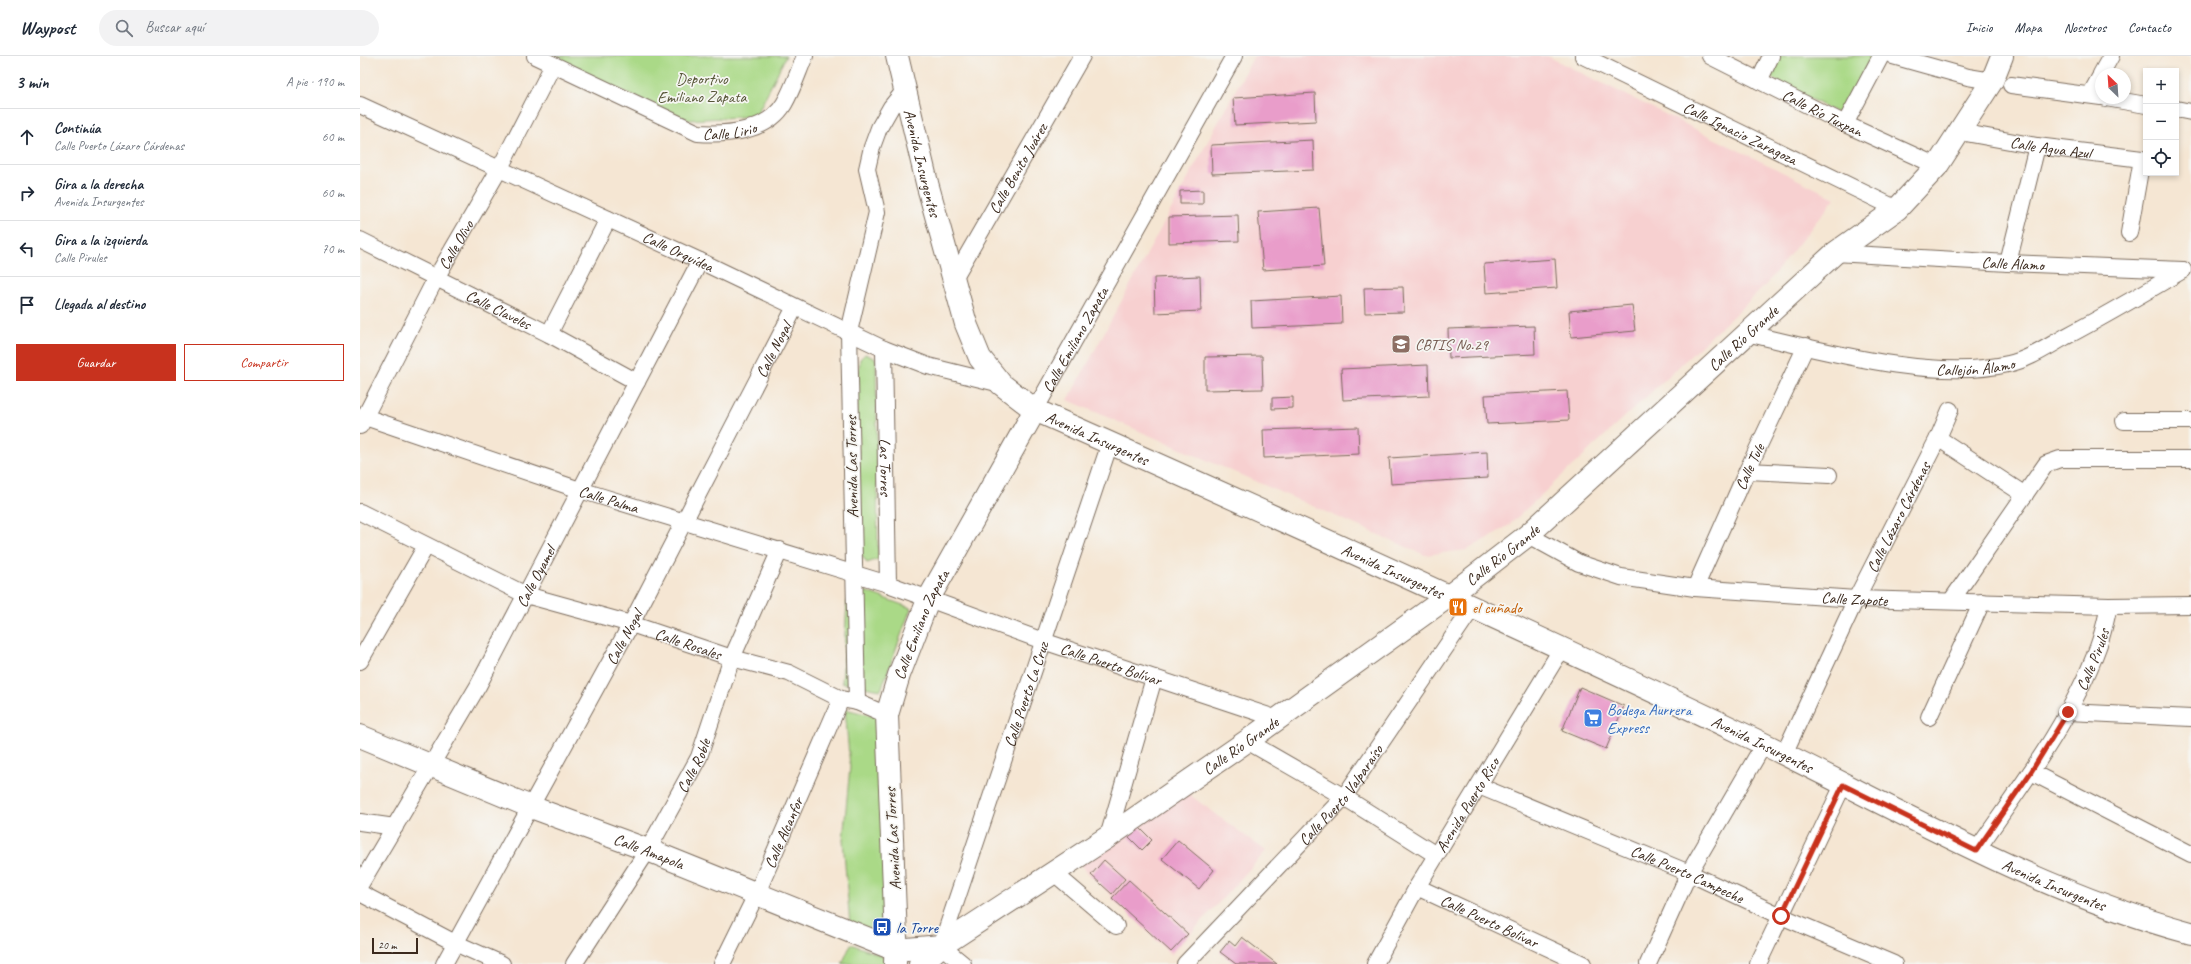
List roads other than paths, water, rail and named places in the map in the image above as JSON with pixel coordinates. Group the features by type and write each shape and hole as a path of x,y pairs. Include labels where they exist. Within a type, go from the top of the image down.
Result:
{"main road":[{"name":"Avenida Insurgentes","path":"897,56 904,91 953,280 966,324 980,358 1001,384 1035,410 1562,648 1764,744 1976,851 2094,903 2191,933"},
{"name":"Calle Río Grande","path":"920,964 941,946 1108,837 1247,741 1449,596 1528,534 1835,253 1897,209 1937,166 1960,132 2001,83 2002,56"},
{"name":"Calle Emiliano Zapata","path":"887,715 899,675 928,600 1035,410"},
{"name":"Avenida Las Torres","path":"887,715 896,957"},
{"name":"Calle Amapola","path":"360,736 433,765 531,807 648,850 756,893 896,957 941,946"}],"street":[{"name":"Calle Lirio","path":"535,56 698,133 716,134 745,131 767,121 783,105 805,56"},
{"name":"Calle Benito Juárez","path":"953,280 1082,56"},
{"name":"Calle Emiliano Zapata","path":"1035,410 1234,56"},
{"name":"Calle Ignacio Zaragoza","path":"1583,56 1897,209"},
{"name":"Calle Río Tuxpan","path":"1710,56 1845,124 1937,166"},
{"path":"1759,82 1771,56"},
{"path":"1845,124 1881,56"},
{"path":"1893,56 1968,78 2095,96"},
{"path":"2104,68 2111,56"},
{"name":"Calle Olivo","path":"362,422 436,278 500,168 553,65"},
{"name":"Avenida Las Torres","path":"857,702 849,332 877,212 867,168 872,147 879,128 904,91"},
{"path":"2131,102 2143,104"},
{"name":"Calle Orquídea","path":"360,105 700,261 884,350 928,366 1001,384"},
{"path":"2179,110 2191,112"},
{"name":"Calle Agua Azul","path":"1960,132 2037,146 2142,159 2128,233"},
{"path":"2008,263 2037,146"},
{"path":"549,334 608,220"},
{"name":"Calle Claveles","path":"360,240 549,334 637,382"},
{"name":"Calle Álamo","path":"1835,253 2008,263 2187,270"},
{"name":"Calle Oyamel","path":"360,885 433,765 478,686 700,261"},
{"name":"Callejón Álamo","path":"1746,333 1856,357 1941,369 1979,369 2009,364 2041,350 2187,270"},
{"name":"Calle Nogal","path":"444,964 631,624 795,307"},
{"name":"Calle Tule","path":"1695,588 1747,471 1806,346"},
{"name":"Las Torres","path":"884,350 888,584"},
{"name":"Calle Lázaro Cárdenas","path":"1784,754 1856,599 1938,438 1950,410"},
{"path":"2124,421 2191,421"},
{"name":"Calle Palma","path":"362,422 854,574"},
{"path":"1938,438 2025,495"},
{"name":"Calle Puerto La Cruz","path":"941,946 1110,443"},
{"path":"1951,601 2046,464 2060,459 2191,459"},
{"path":"1747,471 1829,475"},
{"name":"Calle Rosales","path":"360,512 526,595 631,624 732,658 789,673 841,699 857,702 887,715"},
{"name":"Calle Zapote","path":"1528,534 1579,563 1621,577 1695,588 1856,599 2109,606 2191,605"},
{"path":"360,661 426,546"},
{"name":"Calle Roble","path":"574,964 648,850 698,757 732,658 780,550"},
{"name":"Calle Puerto Bolívar","path":"854,574 888,584 1043,642 1278,719"},
{"path":"1929,717 1982,602"},
{"name":"Calle Pirules","path":"1976,851 2031,772 2068,712 2098,647 2109,606"},
{"name":"Calle Puerto Valparaíso","path":"1185,964 1344,797 1473,607"},
{"name":"Avenida Puerto Rico","path":"1375,964 1417,887 1562,648"},
{"path":"1108,837 1154,678"},
{"name":"Calle Alcanfor","path":"722,964 756,893 841,699"},
{"path":"2068,712 2191,718"},
{"path":"1247,741 1344,797 1436,855"},
{"path":"1648,964 1689,873 1764,744"},
{"path":"2031,772 2191,854"},
{"path":"1758,964 1843,785"},
{"name":"Calle Puerto Campeche","path":"1478,786 1689,873 1781,916 1894,964"},
{"path":"360,822 395,827"},
{"path":"1054,872 1116,926"},
{"name":"Calle Puerto Bolívar","path":"1417,887 1583,964"},
{"path":"360,893 454,944 502,964"},
{"path":"941,946 963,964"}],"place":[{"name":"CBTIS No.29","path":"1401,344"},
{"name":"el cuñado","path":"1458,607"},
{"name":"Bodega Aurrera Express","path":"1593,718"},
{"name":"la Torre","path":"882,927"}],"park label":[{"name":"Deportivo Emiliano Zapata","path":"702,87"}]}
